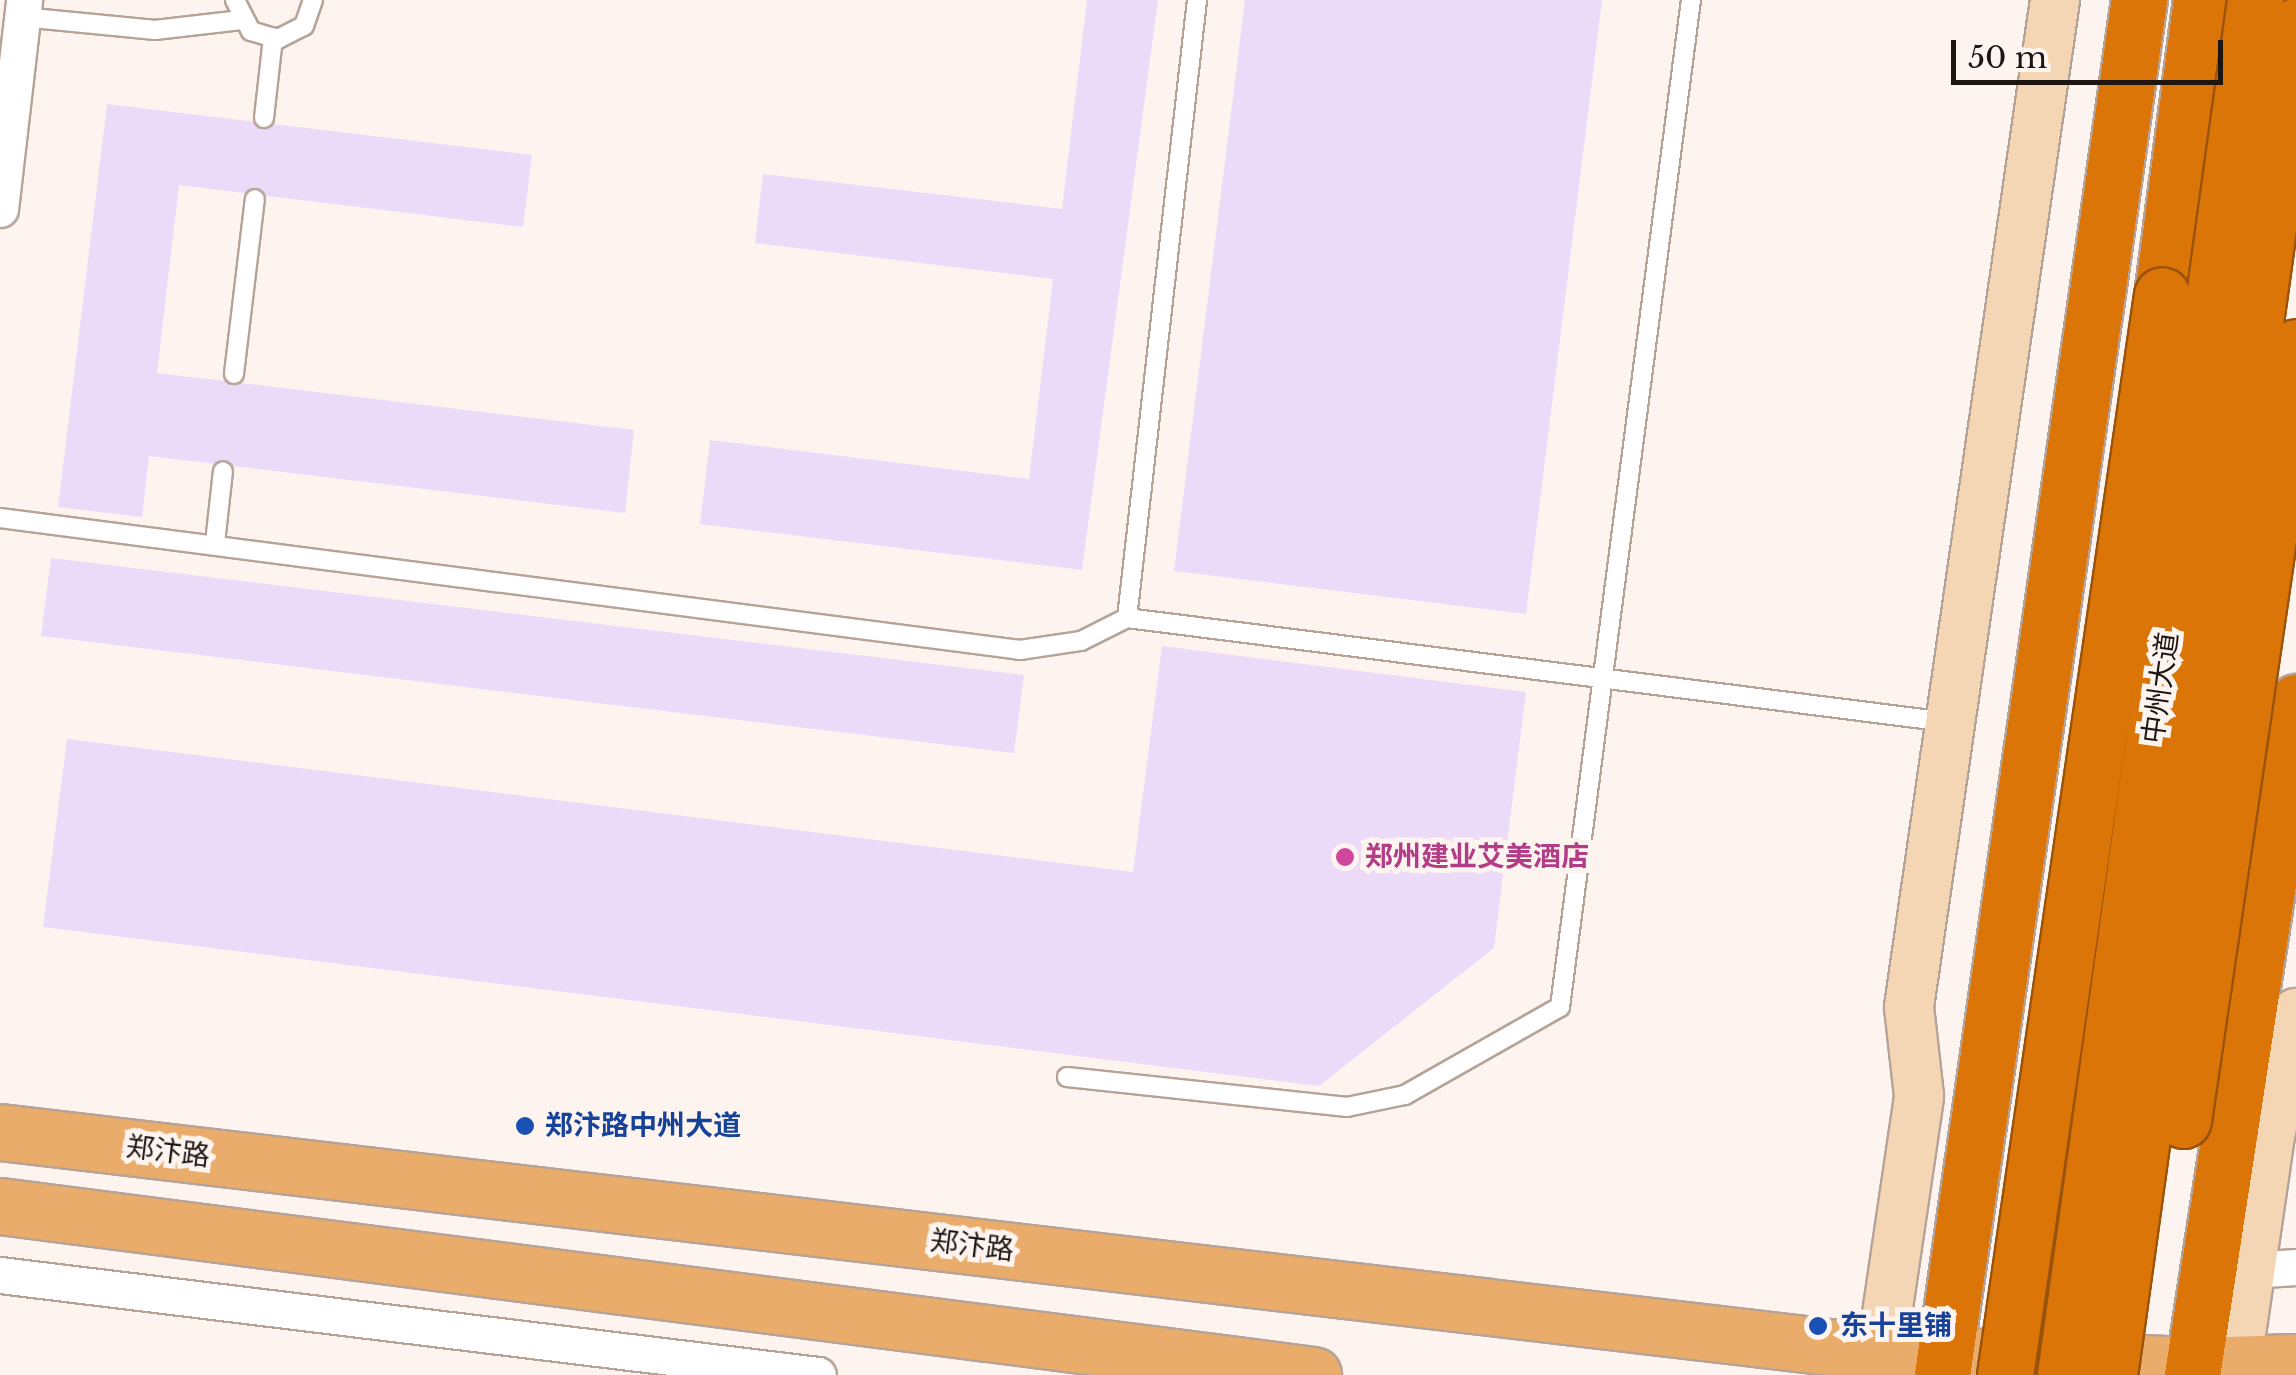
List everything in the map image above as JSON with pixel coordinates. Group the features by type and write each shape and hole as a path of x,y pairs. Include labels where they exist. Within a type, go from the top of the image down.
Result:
{"highway":[{"path":"1943,1365 2138,0"},
{"path":"2005,1375 2162,295 2201,0"},
{"name":"中州大道","path":"2064,1375 2255,0"},
{"name":"中州大道","path":"2108,1375 2296,26"},
{"path":"2201,1371 2296,347"},
{"path":"2201,1371 2296,702"}],"main road":[{"name":"郑汴路","path":"0,1132 1879,1364 2201,1371 2296,1362"},
{"path":"0,1206 1313,1375"}],"street":[{"path":"1879,1364 1918,1096 1909,1008 2055,0"},
{"path":"0,209 23,8"},
{"path":"2201,1371 2250,1270 2296,1012"},
{"path":"2250,1270 2296,1268"},
{"path":"0,1275 818,1375"}],"lane":[{"path":"235,0 241,20"},
{"path":"273,38 304,26 313,0"},
{"path":"1127,618 1197,0"},
{"path":"1067,1077 1347,1107 1405,1095 1560,1007 1691,0"},
{"path":"23,8 155,30 241,20 273,38"},
{"path":"264,118 273,38"},
{"path":"234,374 254,199"},
{"path":"215,543 223,472"},
{"path":"0,518 1020,650 1081,641 1127,618 1948,722"}],"building":[{"path":"1087,0 1158,0 1082,570 700,524 710,440 1029,479 1053,279 755,243 763,174 1062,209"},
{"path":"1245,0 1602,0 1526,614 1174,571"},
{"path":"107,104 532,155 523,227 179,185 157,373 634,430 625,513 149,456 142,517 58,507"},
{"path":"51,558 1024,675 1014,753 41,636"},
{"path":"1162,646 1526,692 1494,948 1319,1086 43,927 67,739 1133,872"}],"place":[{"name":"郑州建业艾美酒店","path":"1345,857"},
{"name":"郑汴路中州大道","path":"525,1126"},
{"name":"东十里铺","path":"1818,1326"}]}
